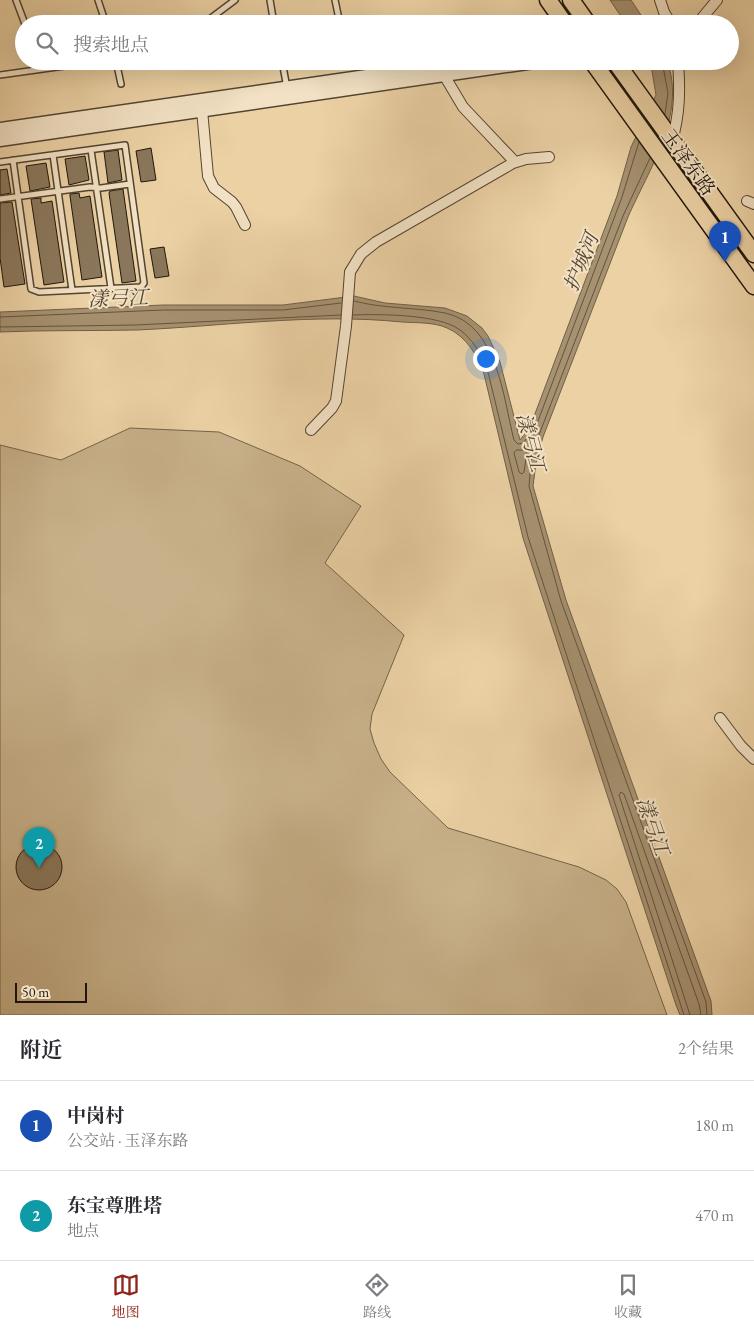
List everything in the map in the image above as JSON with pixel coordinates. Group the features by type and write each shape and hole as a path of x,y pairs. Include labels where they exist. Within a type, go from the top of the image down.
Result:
{"main road":[{"path":"548,0 559,15"},
{"path":"571,0 582,15"},
{"name":"玉泽东路","path":"599,70 754,286"},
{"name":"玉泽东路","path":"622,70 754,254"}],"street":[{"path":"660,0 666,15"},
{"path":"704,15 717,0"},
{"path":"0,129 409,70"},
{"path":"0,140 479,70"},
{"path":"672,140 678,119 680,97 678,70"},
{"path":"444,75 462,106 516,162"},
{"path":"202,110 208,176 214,188 236,207 245,225"},
{"path":"311,430 332,408 336,401 346,326 350,272 356,261 368,247 445,200 516,162 549,157"},
{"path":"720,718 741,746 754,759"}],"lane":[{"path":"16,0 22,15"},
{"path":"98,0 103,15"},
{"path":"215,15 234,0"},
{"path":"270,0 272,15"},
{"path":"335,0 338,15"},
{"path":"0,76 36,70"},
{"path":"118,70 121,84"},
{"path":"284,70 287,88"},
{"path":"0,162 13,160 91,150 125,145 144,283 141,287 39,292 31,289 13,160"},
{"path":"91,150 111,288"},
{"path":"53,155 72,290"},
{"path":"0,199 90,186 97,188 130,184"}],"shaded area":[{"path":"130,428 219,432 300,466 361,506 325,563 404,635 372,714 370,729 381,759 390,772 448,828 579,867 606,880 617,889 626,902 667,1015 0,1015 0,445 61,460"}],"water":[{"path":"610,0 631,0 641,15 620,15"},
{"name":"漾弓江","path":"669,70 672,81 672,101 669,122 654,161 628,217 543,437 536,463 533,486 566,600 711,1001 712,1015 680,1015 676,1005 523,538 484,374 475,354 460,336 447,328 425,323 336,319 269,321 137,330 0,332 0,312 163,305 283,305 354,296 385,303 445,308 467,316 482,328 488,336 500,362 520,440 530,427 617,196 631,147 656,95 652,71"}],"building":[{"path":"151,148 156,180 141,182 136,151"},
{"path":"118,150 122,180 108,183 104,152"},
{"path":"85,156 89,180 69,185 65,159"},
{"path":"46,163 50,187 30,191 26,166"},
{"path":"7,169 11,193 0,195 0,170"},
{"path":"123,189 136,281 122,283 109,193 110,191"},
{"path":"79,193 80,198 90,196 102,277 82,280 70,196 70,194"},
{"path":"41,198 41,203 52,201 64,282 44,285 31,199"},
{"path":"12,202 25,284 4,287 0,258 0,203"},
{"path":"164,247 169,276 155,278 150,249"},
{"path":"44,844 56,850 61,858 61,876 56,884 48,889 34,890 22,884 17,876 16,862 22,850 30,845"}],"place":[{"name":"中岗村","path":"725,262"},
{"name":"东宝尊胜塔","path":"39,868"}],"water label":[{"name":"护城河","path":"581,262"}]}
